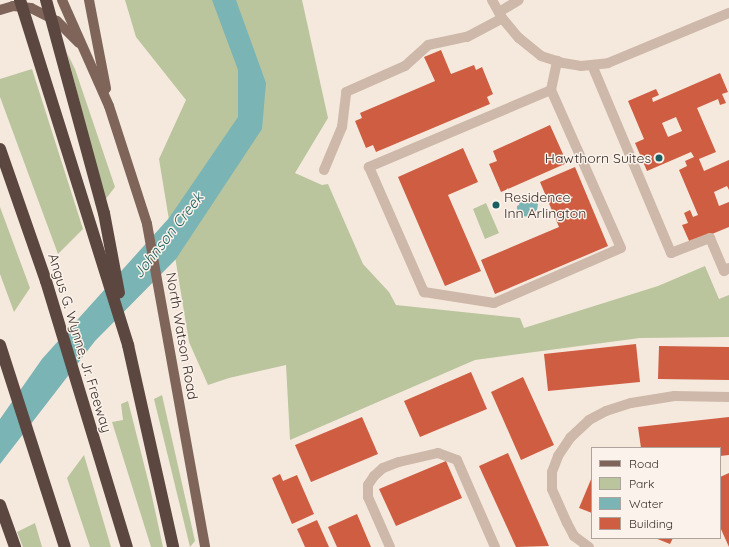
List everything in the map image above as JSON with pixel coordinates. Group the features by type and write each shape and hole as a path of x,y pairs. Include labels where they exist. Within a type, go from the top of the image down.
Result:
{"highway":[{"path":"20,0 128,345"},
{"path":"46,0 104,213 128,345 173,547"},
{"name":"Angus G. Wynne, Jr. Freeway","path":"0,149 46,281 127,547"},
{"path":"0,347 48,492 64,547"},
{"path":"0,506 15,547"}],"main road":[{"name":"North Watson Road","path":"62,0 109,106 147,224 205,547"},
{"path":"89,0 109,106"},
{"path":"0,10 13,6 31,8 57,21 84,47"}],"street":[{"path":"492,0 501,15 519,38 540,56 581,66 608,63 729,13"},
{"path":"324,170 342,126 346,92 406,66 428,45 467,37 501,15 519,0"},
{"path":"551,90 369,167 424,292 494,303 621,248 551,90 557,61"},
{"path":"592,65 671,253 710,238 724,271 729,268"},
{"path":"589,547 574,536 552,490 552,472 558,456 570,438 589,420 606,411 631,403 674,396 729,397"},
{"path":"390,547 368,497 368,485 374,476 383,468 398,462 438,453 457,460 495,547"}],"green space":[{"path":"125,0 302,0 328,118 295,173 322,185 328,184 363,264 389,292 396,305 520,318 524,328 658,286 705,266 719,299 729,295 729,337 640,338 475,360 290,440 286,365 229,378 208,385 189,342 159,159 186,100 136,37"},
{"path":"67,53 75,69 115,187 105,200"},
{"path":"32,69 83,229 58,254 0,97 0,79"},
{"path":"486,203 499,233 485,239 473,209"},
{"path":"0,207 30,288 14,312 0,274"},
{"path":"162,395 195,541 190,547 154,399"},
{"path":"128,401 163,547 151,547 112,422 123,420 121,404"},
{"path":"84,455 111,547 90,547 67,478"},
{"path":"35,523 42,547 23,547 17,532"}],"water":[{"name":"Johnson Creek","path":"212,0 236,0 266,83 262,129 176,259 95,341 0,464 0,419 42,359 169,218 238,117 238,70"},
{"path":"523,200 526,203 533,201 538,204 537,210 529,217 523,216 517,211 517,206 519,205 520,201"}],"building":[{"path":"441,50 451,74 474,65 476,70 482,67 493,94 487,97 490,104 376,152 373,145 366,148 355,121 362,118 360,113 435,81 424,57"},
{"name":"Hawthorn Suites","path":"720,73 728,92 722,94 726,103 720,105 718,99 697,108 716,152 699,159 704,171 729,160 729,190 727,186 714,192 719,206 729,202 729,227 690,243 682,225 688,223 684,213 690,210 693,217 698,215 679,170 687,166 685,161 694,157 691,152 647,171 635,143 644,139 628,101 656,89 659,95 652,98 653,102","holes":["676,117 682,131 668,137 662,123"]},
{"path":"550,125 567,163 501,192 489,164 497,161 493,151"},
{"path":"463,148 478,182 448,195 481,271 445,286 398,177"},
{"path":"575,167 608,246 495,294 481,260 559,227 540,182"},
{"path":"636,344 640,382 548,391 544,354"},
{"path":"659,346 729,347 729,380 658,379"},
{"path":"471,372 487,409 420,437 404,401"},
{"path":"523,377 554,445 521,460 491,392"},
{"path":"362,417 378,454 311,482 295,445"},
{"path":"729,417 729,455 721,456 721,447 641,447 638,427"},
{"path":"508,453 549,546 516,547 479,466"},
{"path":"446,461 462,498 396,526 379,489"},
{"path":"729,473 729,547 721,529 721,477"},
{"path":"280,474 283,481 297,475 314,514 292,524 272,478"},
{"path":"591,479 591,513 579,508"},
{"path":"357,514 371,547 337,547 328,527"},
{"path":"317,520 329,547 305,547 297,529"},
{"path":"658,539 672,539 670,544"}],"place":[{"name":"Hawthorn Suites","path":"659,158"},
{"name":"Residence Inn Arlington","path":"496,205"}]}
